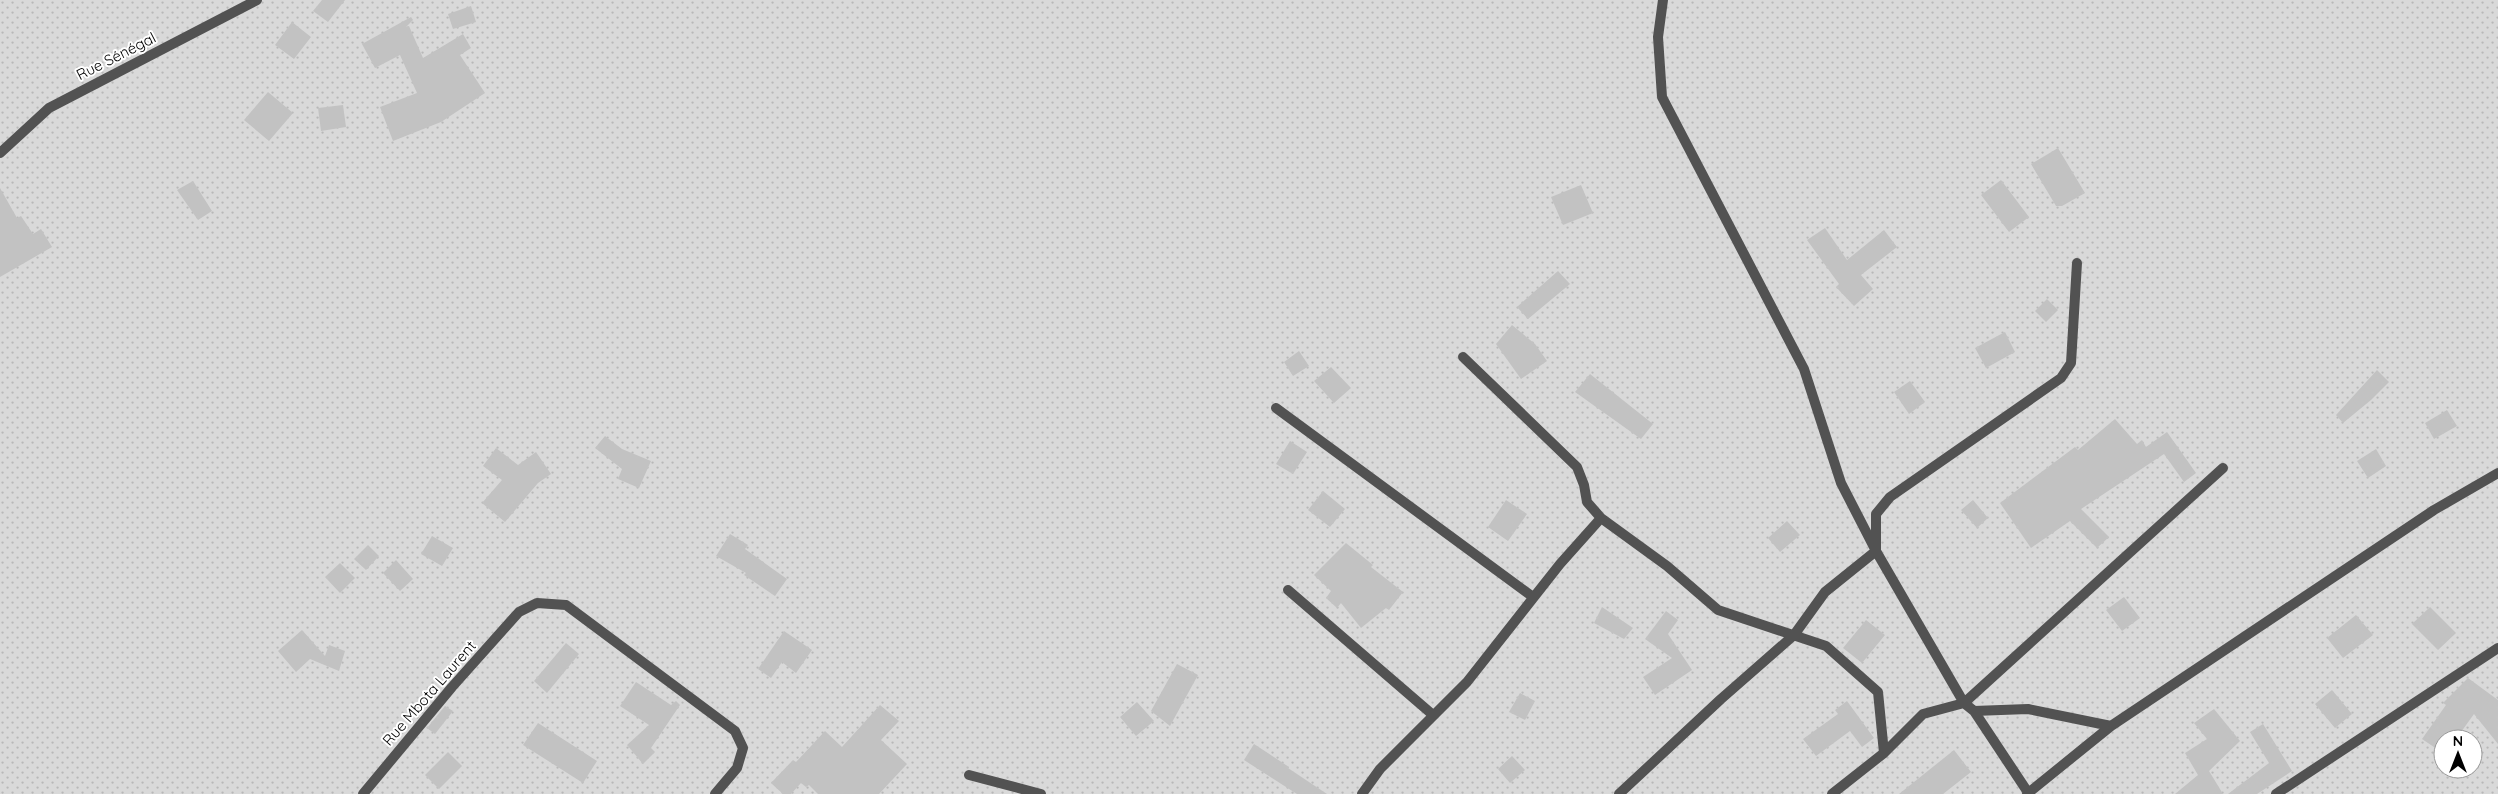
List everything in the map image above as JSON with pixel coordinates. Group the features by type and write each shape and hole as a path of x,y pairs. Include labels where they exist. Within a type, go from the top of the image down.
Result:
{"street":[{"name":"Rue Sénégal","path":"0,153 49,108 257,0"},
{"path":"1663,0 1658,36 1662,97 1804,369 1841,483 1876,551 1964,703 1974,711 2028,793 2111,726 2434,510 2498,473"},
{"path":"1876,551 1876,514 1890,497 2061,378 2071,363 2077,262"},
{"path":"1462,357 1577,467 1584,485 1587,502 1601,518 1667,566 1718,610 1826,646 1878,692 1884,753"},
{"path":"1276,408 1533,597"},
{"path":"1832,794 1884,753 1924,714 1964,703 2223,468"},
{"path":"1362,794 1380,769 1467,682 1533,597 1601,518"},
{"path":"1619,794 1721,699 1794,635 1825,592 1876,551"},
{"path":"1288,590 1433,716"},
{"name":"Rue Mbota Laurent","path":"363,794 452,687 519,612 537,603 566,605 735,732 744,748 737,768 715,794"},
{"path":"2276,794 2498,648"},
{"path":"1974,711 2028,709 2111,726"},
{"path":"969,775 1041,794"}],"shaded area":[{"path":"0,0 2498,0 2498,794 0,794"}],"building":[{"path":"322,0 345,0 328,22 313,11"},
{"path":"471,6 476,22 453,29 448,14"},
{"path":"411,17 413,20 406,27 409,26 423,58 463,34 471,48 460,55 485,93 441,122 393,141 380,107 417,93 400,55 375,68 362,44"},
{"path":"292,22 311,37 294,59 275,45"},
{"path":"268,92 293,113 269,141 244,120"},
{"path":"343,105 346,127 321,131 318,108"},
{"path":"2058,148 2085,193 2062,206 2056,206 2031,164"},
{"path":"2001,180 2029,217 2009,232 1981,195"},
{"path":"193,181 212,211 198,220 177,190"},
{"path":"1581,185 1593,213 1563,225 1551,197"},
{"path":"0,188 17,218 21,216 33,234 41,229 52,247 0,277"},
{"path":"1825,228 1847,260 1884,230 1897,247 1861,275 1873,289 1854,306 1836,287 1839,284 1807,240"},
{"path":"1558,271 1570,284 1528,319 1517,307"},
{"path":"2047,299 2058,310 2046,322 2035,311"},
{"path":"1512,325 1535,344 1547,361 1521,379 1496,344"},
{"path":"2005,332 2015,352 1986,368 1975,348"},
{"path":"1299,351 1309,366 1293,376 1284,362"},
{"path":"1331,367 1351,388 1334,403 1314,381"},
{"path":"2377,370 2389,382 2343,423 2336,415"},
{"path":"1590,374 1653,424 1641,439 1575,392"},
{"path":"1910,381 1925,402 1909,414 1894,392"},
{"path":"2447,410 2457,426 2434,439 2425,423"},
{"path":"2115,419 2137,444 2142,440 2146,447 2167,432 2196,473 2184,482 2164,454 2081,509 2109,537 2097,548 2070,521 2031,548 2000,503 2075,447 2078,450"},
{"path":"605,436 622,449 651,461 639,488 618,479 622,469 595,448"},
{"path":"1290,441 1307,452 1293,474 1276,464"},
{"path":"496,448 518,465 536,452 551,474 538,483 505,522 482,503 502,480 483,466"},
{"path":"2376,449 2386,466 2368,478 2357,461"},
{"path":"1323,491 1345,509 1330,527 1308,510"},
{"path":"1506,500 1527,514 1508,541 1488,527"},
{"path":"1973,500 1988,518 1977,528 1961,510"},
{"path":"1787,521 1800,535 1780,552 1768,538"},
{"path":"730,534 748,545 745,549 787,579 775,596 744,575 746,573 716,556"},
{"path":"432,536 453,548 442,566 421,554"},
{"path":"1346,543 1373,565 1371,567 1403,592 1389,610 1386,608 1361,628 1341,603 1337,608 1326,598 1331,591 1314,575"},
{"path":"368,545 379,556 366,570 354,559"},
{"path":"396,560 413,579 400,591 383,573"},
{"path":"340,563 355,578 340,593 325,577"},
{"path":"2124,597 2140,618 2122,631 2106,610"},
{"path":"1602,607 1633,628 1624,639 1594,623"},
{"path":"2430,607 2456,633 2438,650 2412,624"},
{"path":"1666,611 1678,620 1668,634 1692,670 1655,695 1643,677 1672,658 1645,639"},
{"path":"2356,615 2373,635 2343,658 2327,638"},
{"path":"1866,620 1885,635 1862,663 1843,648"},
{"path":"302,630 325,656 329,645 345,651 339,671 310,659 296,672 278,651"},
{"path":"784,631 812,650 796,673 782,662 771,678 758,669"},
{"path":"566,643 579,654 547,693 534,681"},
{"path":"1177,664 1198,675 1170,726 1151,711"},
{"path":"2468,678 2498,700 2498,744 2474,714 2463,729 2433,729 2433,746 2422,739 2446,705 2443,703"},
{"path":"636,682 671,705 676,701 680,705 651,748 655,752 643,764 627,745 649,725 620,706"},
{"path":"2332,690 2352,714 2335,728 2315,704"},
{"path":"1520,693 1535,701 1525,720 1509,712"},
{"path":"1847,701 1874,738 1862,747 1850,731 1816,756 1803,739 1838,714 1835,710"},
{"path":"1137,702 1154,721 1136,736 1120,717"},
{"path":"880,705 899,721 881,740 907,764 879,794 818,794 809,785 806,787 801,783 791,794 783,794 771,783 793,760 796,762 825,731 842,747"},
{"path":"445,706 453,711 435,734 427,728"},
{"path":"2214,709 2240,741 2209,771 2223,794 2175,794 2198,775 2185,753 2207,739 2194,723"},
{"path":"538,723 597,761 583,783 523,745"},
{"path":"2263,724 2292,771 2257,794 2228,794 2269,763 2250,732"},
{"path":"1254,744 1327,794 1297,794 1244,760"},
{"path":"1954,750 1971,772 1943,794 1899,794"},
{"path":"448,752 462,766 439,789 425,775"},
{"path":"1512,756 1525,770 1510,783 1498,769"}]}
